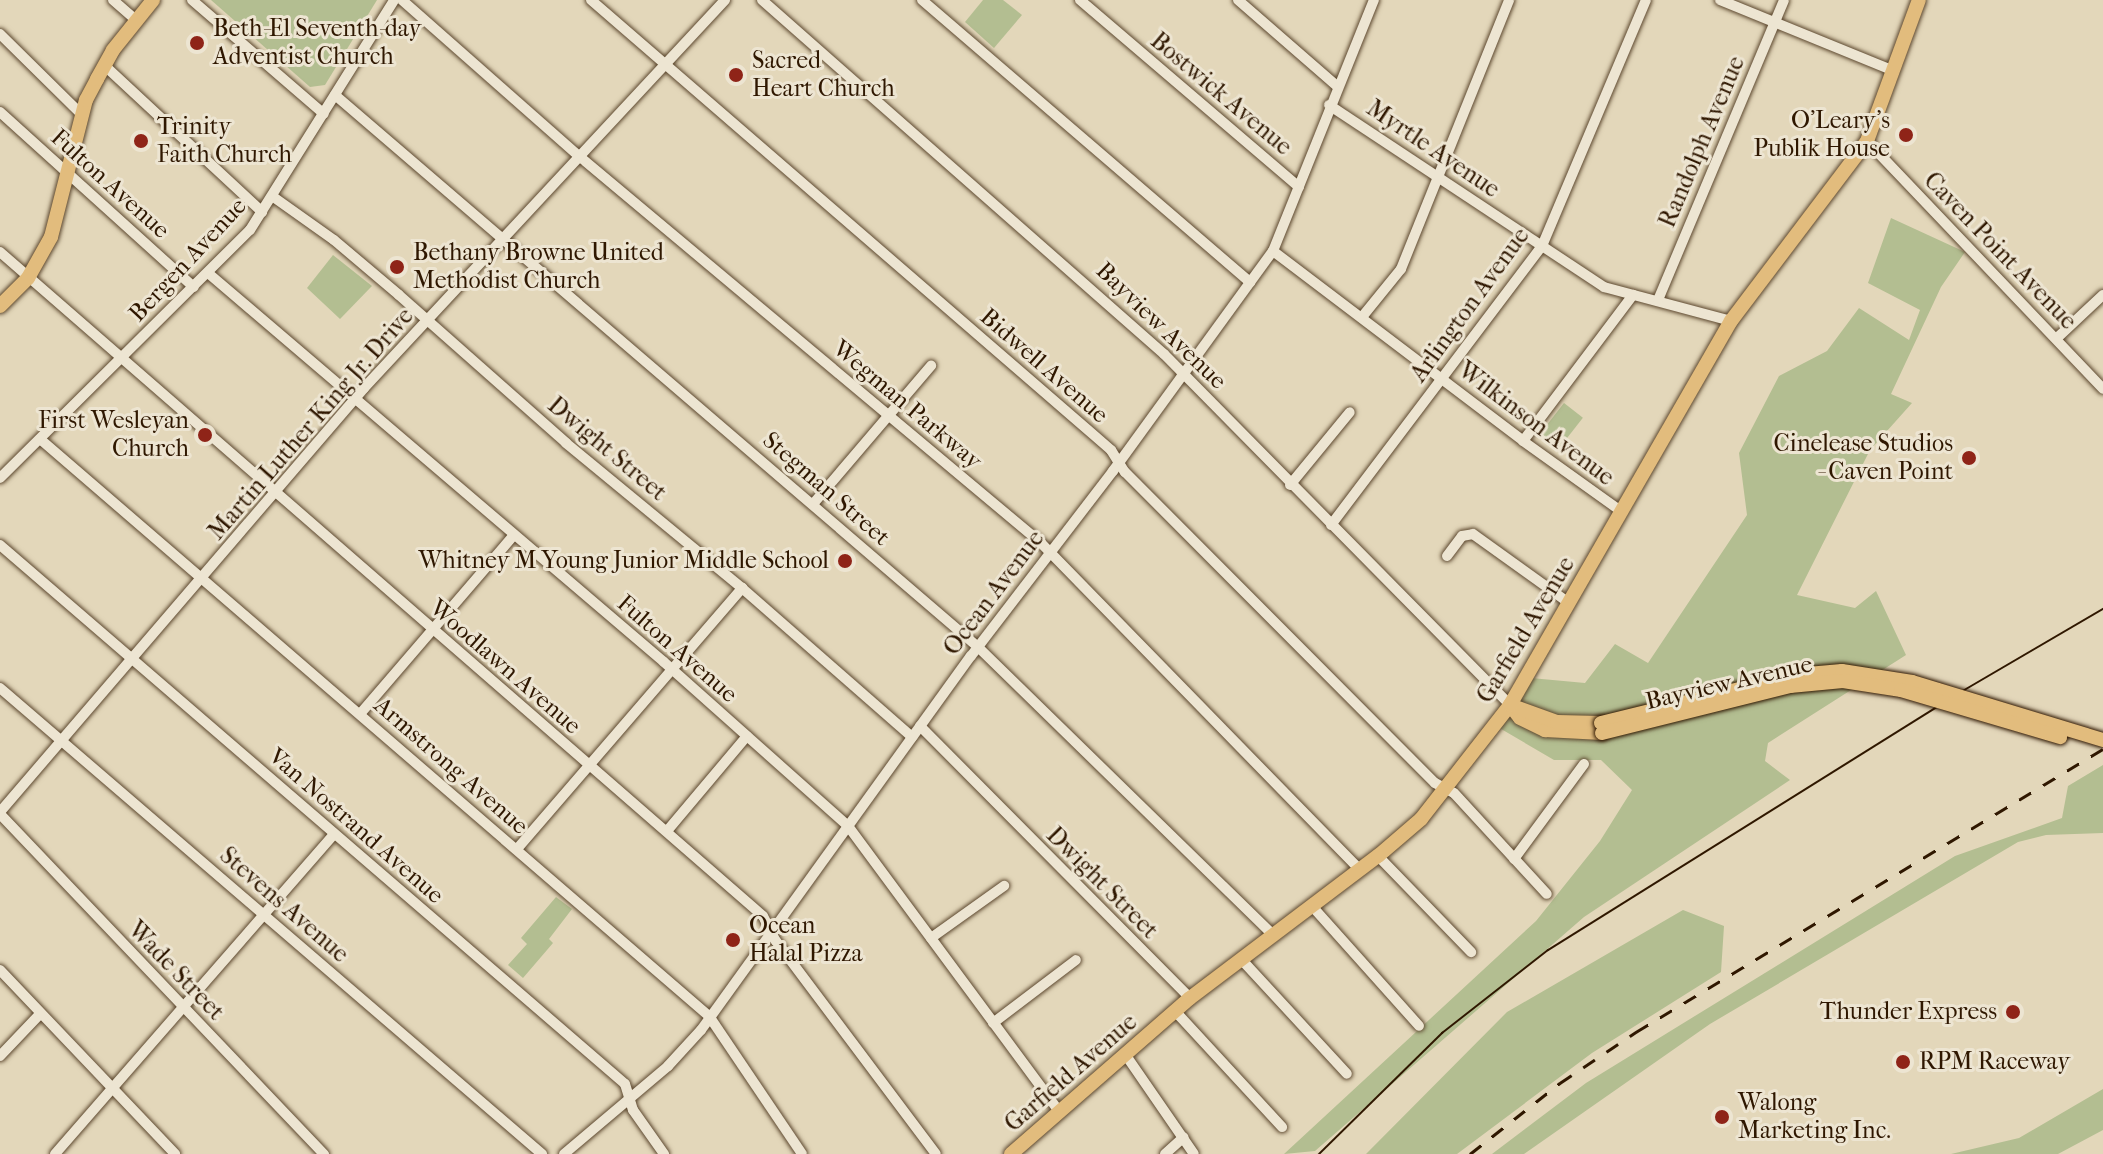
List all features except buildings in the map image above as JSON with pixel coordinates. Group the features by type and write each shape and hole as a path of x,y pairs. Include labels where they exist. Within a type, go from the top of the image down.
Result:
{"main road":[{"path":"0,306 28,278 51,237 82,115 104,65 153,0"},
{"name":"Garfield Avenue","path":"1011,1154 1190,998 1360,870 1421,819 1510,705 1731,321 1867,141 1919,0"},
{"name":"Bayview Avenue","path":"1602,728 1782,677 1842,671 1901,679 2103,740"},
{"name":"Bayview Avenue","path":"1510,705 1557,722 1602,728 1790,686 1843,681 1901,690 2103,750"}],"street":[{"path":"113,0 136,20"},
{"path":"192,0 324,114"},
{"name":"Bergen Avenue","path":"0,478 250,230 394,0"},
{"name":"Wegman Parkway","path":"402,0 579,156 1041,543 1048,554 1360,870"},
{"name":"Bidwell Avenue","path":"591,0 1111,450 1119,463 1435,783 1454,793 1547,894"},
{"name":"Martin Luther King Jr. Drive","path":"0,813 354,400 725,0"},
{"name":"Bayview Avenue","path":"762,0 1121,315 1510,705"},
{"path":"922,0 1250,282"},
{"name":"Bostwick Avenue","path":"1080,0 1299,187"},
{"path":"1238,0 1337,86"},
{"name":"Ocean Avenue","path":"564,1154 628,1096 668,1066 709,1016 1273,251 1329,105 1374,0"},
{"path":"1362,317 1401,269 1509,0"},
{"name":"Arlington Avenue","path":"1331,525 1542,246 1646,0"},
{"path":"1720,0 1894,71"},
{"name":"Randolph Avenue","path":"1658,300 1784,0"},
{"path":"0,34 82,115"},
{"path":"104,65 262,212"},
{"name":"Stegman Street","path":"335,95 979,648 1272,934"},
{"name":"Myrtle Avenue","path":"1329,105 1604,287 1731,321"},
{"name":"Fulton Avenue","path":"0,112 194,287"},
{"name":"Caven Point Avenue","path":"1867,141 2103,389"},
{"name":"Dwight Street","path":"272,196 334,240 566,443 742,588 912,737"},
{"name":"Wilkinson Avenue","path":"1273,251 1523,441 1622,512"},
{"name":"Woodlawn Avenue","path":"0,252 763,916 936,1154"},
{"name":"Fulton Avenue","path":"208,273 848,826 1060,1112"},
{"path":"1523,441 1633,295"},
{"path":"2057,338 2103,295"},
{"path":"813,504 931,366"},
{"path":"1290,485 1350,412"},
{"name":"Armstrong Avenue","path":"40,439 709,1016 802,1154"},
{"path":"1447,556 1462,536 1473,534 1569,603"},
{"path":"360,714 434,632 513,536"},
{"name":"Van Nostrand Avenue","path":"0,545 625,1084 633,1110 664,1154"},
{"path":"517,849 742,588"},
{"name":"Stevens Avenue","path":"0,688 542,1154"},
{"name":"Dwight Street","path":"920,726 1190,998"},
{"path":"667,831 747,736"},
{"path":"1514,859 1584,764"},
{"name":"Wade Street","path":"0,813 324,1154"},
{"path":"55,1154 115,1089 333,835"},
{"path":"1378,856 1471,952"},
{"path":"931,938 1004,886"},
{"path":"1311,905 1419,1026"},
{"path":"1241,959 1347,1074"},
{"path":"993,1023 1076,960"},
{"path":"0,972 175,1154"},
{"path":"1175,1011 1282,1127"},
{"path":"0,1056 40,1014"},
{"path":"1125,1054 1194,1154"},
{"path":"1165,1154 1184,1137"}],"green space":[{"path":"211,0 377,0 325,85 310,87"},
{"path":"983,0 1003,0 1022,15 994,48 965,22"},
{"path":"1891,218 1965,252 1941,287 1891,394 1912,403 1870,450 1797,595 1855,608 1876,591 1906,655 1768,743 1765,761 1790,780 1584,917 1315,1151 1284,1154 1536,921 1600,841 1632,790 1601,760 1554,760 1496,726 1531,678 1585,683 1615,644 1648,663 1747,515 1739,453 1779,376 1827,351 1859,308 1909,340 1920,310 1868,283"},
{"path":"333,255 372,286 340,319 307,288"},
{"path":"1564,403 1583,418 1558,450 1539,435"},
{"path":"2103,765 2103,833 2046,835 2018,842 1710,1024 1524,1154 1492,1154 1586,1083 1955,856 2062,818 2068,786"},
{"path":"556,897 572,909 549,939 553,943 523,978 508,965 527,944 521,938"},
{"path":"1683,910 1724,926 1721,972 1592,1053 1457,1154 1366,1154 1507,1012"},
{"path":"2103,1089 2103,1130 2058,1154 1951,1154 2019,1138"}],"tram line":[{"path":"1319,1154 1442,1033 1548,950 1954,696 2103,609"}],"railway":[{"path":"1470,1154 1560,1083 1636,1032 2103,749"}],"place":[{"name":"Beth-El Seventh-day Adventist Church","path":"197,43"},
{"name":"Sacred Heart Church","path":"736,75"},
{"name":"O'Leary's Publik House","path":"1906,135"},
{"name":"Trinity Faith Church","path":"141,141"},
{"name":"Bethany Browne United Methodist Church","path":"397,267"},
{"name":"First Wesleyan Church","path":"205,435"},
{"name":"Cinelease Studios - Caven Point","path":"1969,458"},
{"name":"Whitney M Young Junior Middle School","path":"845,561"},
{"name":"Ocean Halal Pizza","path":"733,940"},
{"name":"Thunder Express","path":"2013,1012"},
{"name":"RPM Raceway","path":"1903,1062"},
{"name":"Walong Marketing Inc.","path":"1722,1117"}]}
